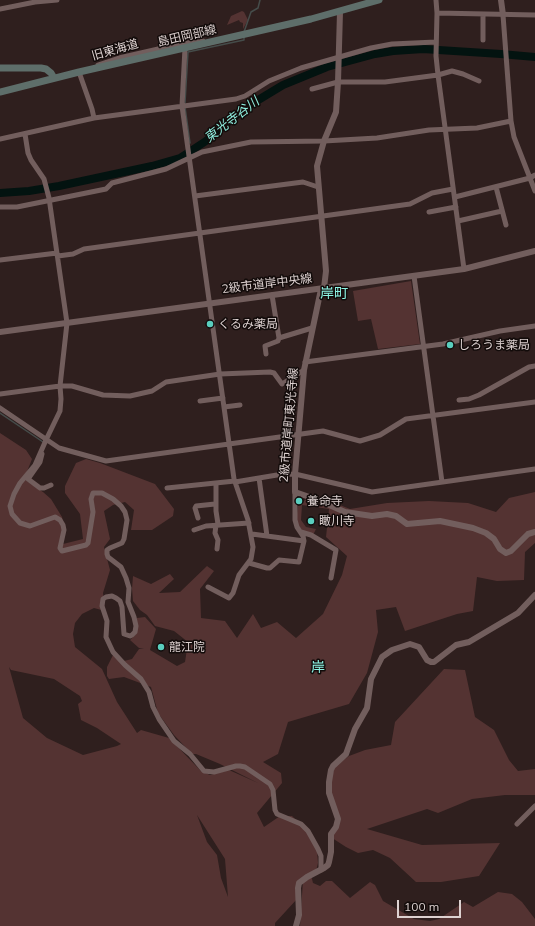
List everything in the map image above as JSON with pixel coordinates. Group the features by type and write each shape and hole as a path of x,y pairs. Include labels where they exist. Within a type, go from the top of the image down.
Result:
{"main road":[{"name":"島田岡部線","path":"0,92 79,72 340,12 379,0"},
{"path":"0,68 41,68 46,69 54,78"}],"street":[{"path":"0,9 36,2 57,0"},
{"path":"436,0 436,56 464,269"},
{"path":"501,0 511,122 514,137 533,177 535,191"},
{"name":"2級市道岸町東光寺線","path":"340,12 336,112 324,141 317,166 320,217 326,271 312,328 304,370 295,474 295,492 318,500 344,512 372,516 387,514 396,516 406,524 440,521 473,528 486,533 494,539 500,549 506,553 511,551 528,534 535,532"},
{"path":"437,13 535,16"},
{"path":"483,40 484,14"},
{"name":"旧東海道","path":"79,72 119,58 203,41 229,38"},
{"path":"0,139 94,118 236,99 286,73 339,59 371,48 392,44 436,45"},
{"path":"185,48 182,106 229,444 235,481 249,523 253,547 252,559 239,575 233,594 229,598 208,587"},
{"path":"312,89 338,82 385,82 438,75 452,71 479,81"},
{"path":"79,72 94,118"},
{"path":"0,207 17,207 49,199 106,189 112,183 166,169 202,152 251,142 324,141 377,138 445,129 477,128 511,122"},
{"path":"25,134 31,160 44,180 49,199 67,323 60,386 60,411 36,465 20,483 14,494 10,506 12,514 20,523 30,526 55,517 60,520 64,530 60,548 62,551 86,545 88,543 92,516 91,499 93,493 102,493 113,499 121,506 125,512 127,520 124,539 122,543 110,548 107,554 108,557 121,567 126,578 129,588 128,602 136,626 135,632 132,635 130,636 124,634 123,611 120,601 112,596 103,599 102,606 107,621 106,637 113,652 141,679 149,692 153,707 159,719 174,741 190,754 204,771 214,772 240,766 245,767 270,784 273,790 275,810 277,814 301,824 308,831 321,856 321,870"},
{"path":"455,197 533,177"},
{"path":"195,196 303,182 318,187"},
{"path":"496,187 506,224"},
{"path":"0,260 57,254 73,254 84,249 410,204 432,193 453,189"},
{"path":"429,212 456,207"},
{"path":"458,222 502,211"},
{"name":"2級市道岸中央線","path":"0,332 464,269 535,251"},
{"path":"414,276 442,482"},
{"path":"272,295 279,338"},
{"path":"306,362 424,347 500,331 535,326"},
{"path":"266,354 265,346 278,341 279,338 312,328"},
{"path":"459,400 469,399 479,395 529,367 535,366"},
{"path":"0,394 60,386 72,386 103,395 130,396 152,391 166,382 220,374 270,372 274,373 282,384 304,370"},
{"path":"200,401 223,398"},
{"path":"0,408 45,442 59,448 106,461 323,431 360,440 380,435 406,419 535,402"},
{"path":"224,407 240,405"},
{"path":"45,442 40,462 28,480 40,488 51,485"},
{"path":"167,488 295,474 372,492 535,469"},
{"path":"259,478 267,536"},
{"path":"216,483 215,504 217,524 215,533 218,540 216,549"},
{"path":"249,563 270,568 278,560 299,562 304,541 295,520 295,492"},
{"path":"198,518 195,508 196,506 215,504"},
{"path":"194,530 217,524 249,523"},
{"path":"301,532 311,535 336,550 331,578"},
{"path":"252,534 304,541"},
{"path":"296,926 299,915 299,883 321,870 328,865 329,862 331,852 331,834 336,827 338,819 329,793 329,777 333,766 346,754 355,729 367,708 371,679 382,657 392,650 410,644 419,647 428,660 434,662 456,645 469,642 518,613 535,595"},
{"path":"517,824 535,806"}],"shaded area":[{"path":"242,11 248,20 243,29 243,23 239,20 227,25 231,16"},
{"path":"411,281 420,344 378,349 371,319 358,321 353,291"},
{"path":"0,433 26,450 32,459 24,479 51,499 62,517 65,531 60,538 63,544 83,539 80,514 65,493 65,486 76,463 86,459 155,484 174,509 173,516 152,530 131,530 134,510 125,502 113,505 104,511 110,539 104,547 110,570 103,593 105,611 94,608 82,614 75,623 73,634 75,647 102,669 117,702 137,733 141,730 169,738 201,771 210,775 229,770 258,783 220,764 196,754 192,754 174,735 158,713 151,687 124,677 109,679 107,676 107,667 114,653 124,661 132,659 139,649 144,649 139,648 130,640 136,634 137,618 145,617 156,629 150,650 177,666 185,662 188,642 174,631 155,626 147,615 140,610 133,601 133,576 151,584 170,574 174,579 159,593 180,592 207,566 214,571 200,589 201,618 225,621 237,638 253,614 261,628 277,622 296,638 323,614 342,575 347,556 326,537 329,509 302,505 301,520 306,527 316,529 313,535 302,531 296,521 298,506 312,494 350,509 387,503 429,501 468,503 496,512 509,498 535,492 535,543 525,552 524,580 497,581 477,577 473,611 457,614 405,631 396,607 376,610 378,632 367,673 349,704 288,722 278,754 263,762 281,773 282,783 257,813 264,827 280,816 292,816 311,835 317,850 318,863 316,871 300,882 297,899 275,923 275,926 0,926","holes":["9,667 11,670 54,679 80,696 82,701 78,704 81,720 97,728 121,744 83,755 47,738 23,718","197,815 225,859 228,897 221,878 217,855 207,842"]},
{"path":"444,669 465,670 475,717 494,730 509,760 518,771 535,769 535,795 505,795 472,799 438,813 427,809 367,829 422,845 500,843 479,876 441,882 416,882 390,858 373,850 358,853 329,836 340,820 327,787 336,765 349,756 365,750 391,745 395,722"},
{"path":"311,875 313,883 320,886 326,881 332,881 350,898 370,882 375,885 383,901 414,919 430,921 439,919 464,902 473,907 498,892 512,894 522,902 535,919 535,926 300,926 303,880"}],"waterway":[{"path":"244,32 251,12 258,8 260,0"},
{"path":"185,103 188,52 244,40 244,36"},
{"name":"東光寺谷川","path":"0,193 29,191 59,186 152,166 180,158 206,141 245,108 283,85 327,67 375,54 423,49 535,57"},
{"path":"185,107 190,143"},
{"path":"0,413 43,442"}],"place":[{"name":"くるみ薬局","path":"210,324"},
{"name":"しろうま薬局","path":"450,345"},
{"name":"養命寺","path":"299,501"},
{"name":"瞰川寺","path":"311,521"},
{"name":"龍江院","path":"161,647"}],"district":[{"name":"岸町","path":"334,294"},
{"name":"岸","path":"318,668"}]}
